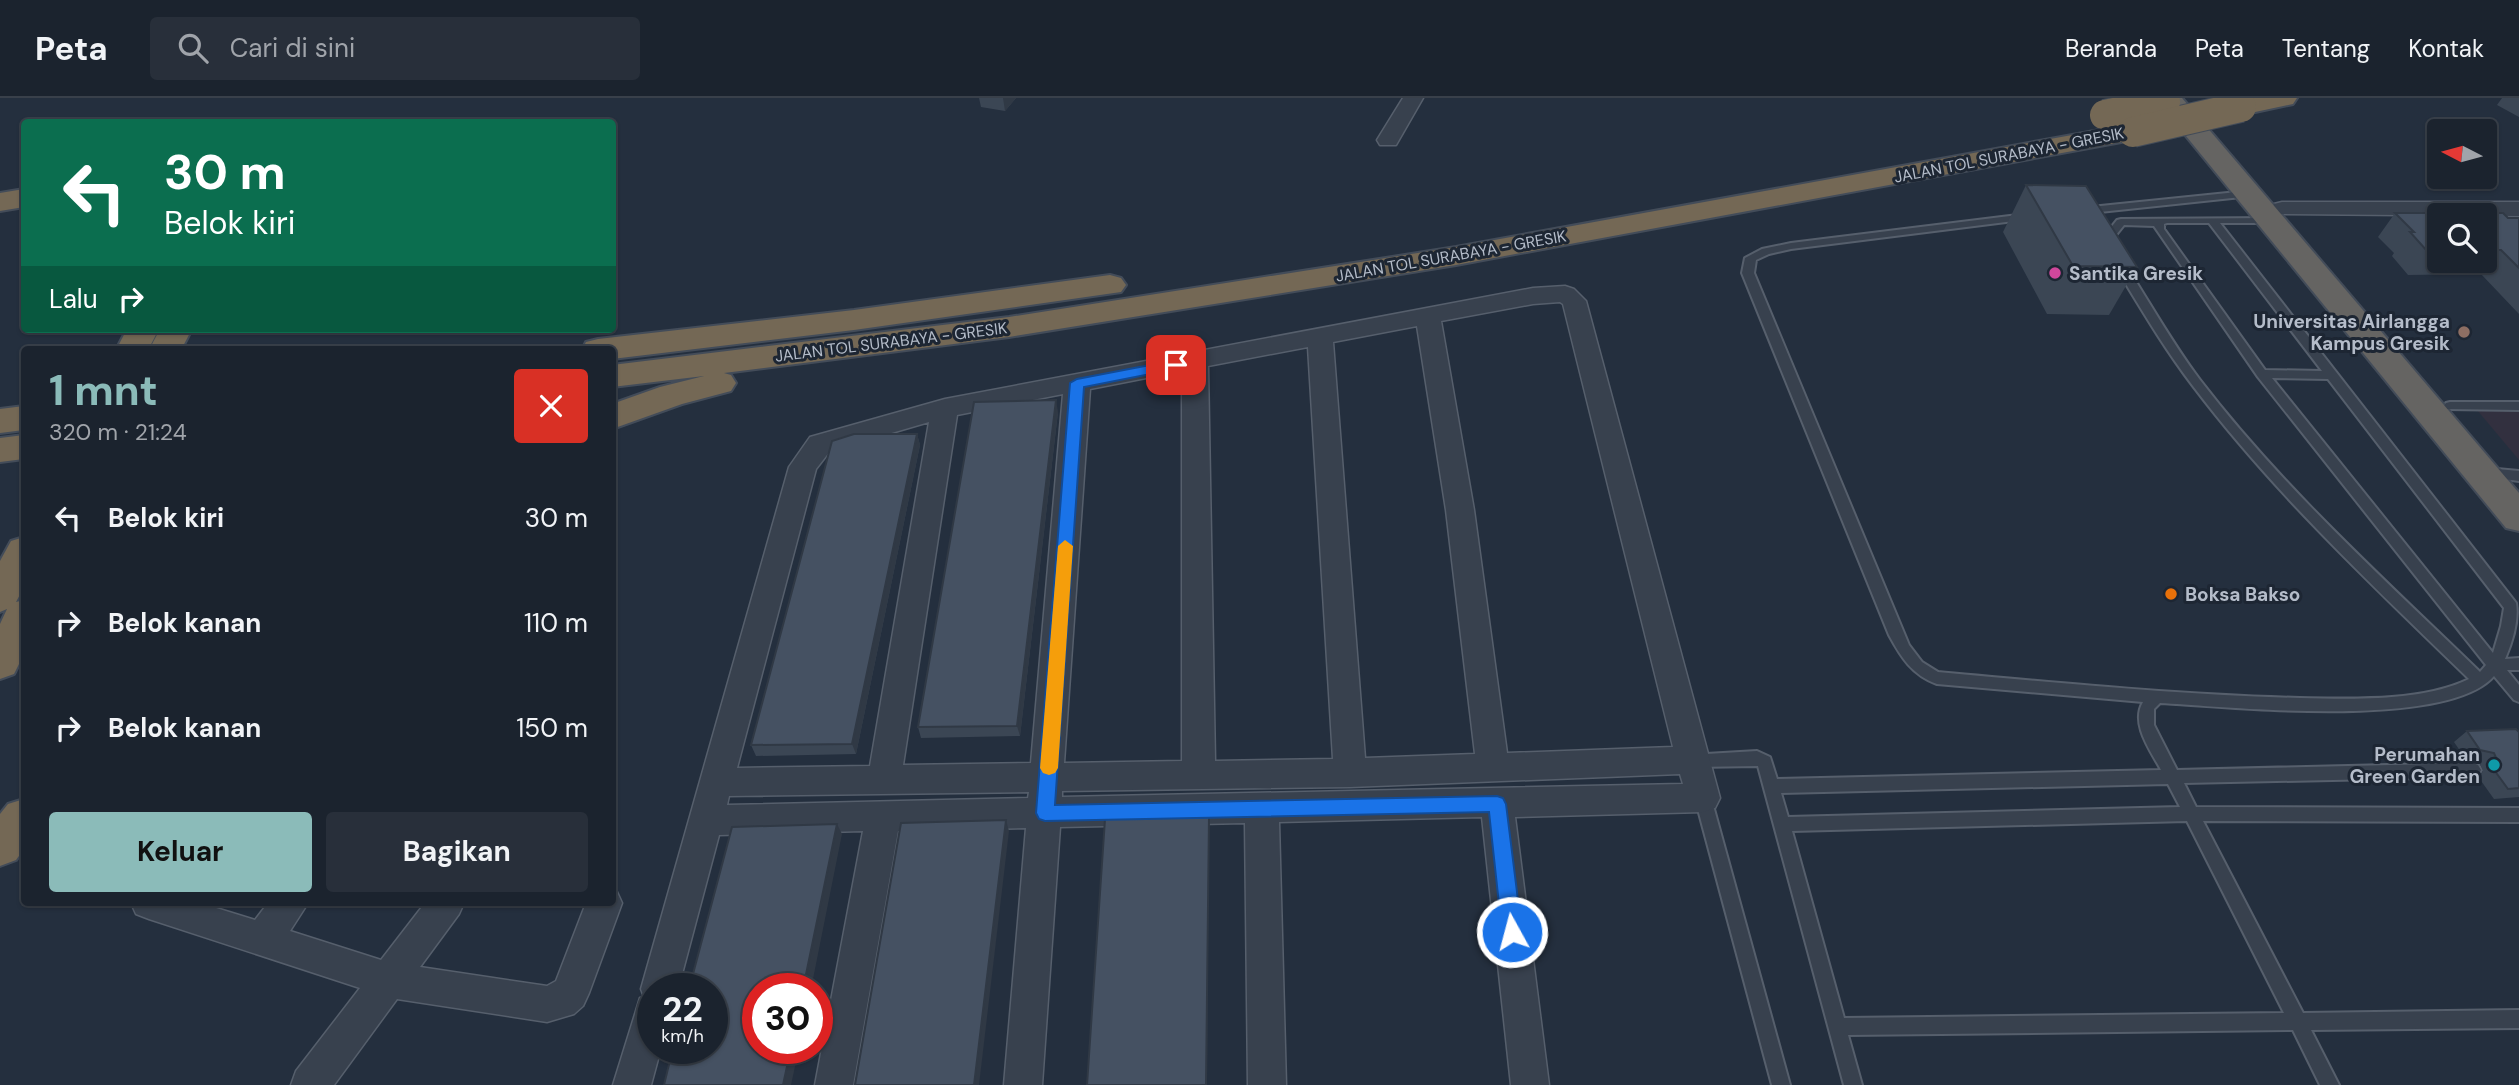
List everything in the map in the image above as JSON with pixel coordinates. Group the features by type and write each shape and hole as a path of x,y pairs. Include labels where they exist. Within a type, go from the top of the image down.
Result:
{"highway":[{"path":"2168,98 2247,194 2283,219 2450,406 2507,478 2519,518"},
{"path":"2184,98 2283,219 2507,478"},
{"name":"JALAN TOL SURABAYA - GRESIK","path":"616,348 854,320 1221,270 1473,230 2105,115 2184,98"},
{"name":"JALAN TOL SURABAYA - GRESIK","path":"616,376 1022,325 1456,256 2133,132 2284,98"},
{"path":"0,191 21,188"},
{"path":"0,202 21,198"},
{"path":"616,416 672,396 845,348"},
{"path":"0,421 21,418"},
{"path":"0,450 21,447"},
{"path":"0,597 21,557"},
{"path":"0,663 21,621"},
{"path":"0,846 21,822"}],"street":[{"path":"1388,140 1413,98"},
{"path":"2283,219 2519,209"},
{"path":"2283,219 2427,227"},
{"path":"2497,228 2519,227"},
{"path":"664,973 803,467 820,444 945,408 1533,296 1564,294 1574,301 1703,799 1495,787 1350,772 717,782"},
{"path":"1428,317 1461,510 1530,1085"},
{"path":"1320,337 1350,772"},
{"path":"1195,362 1199,775"},
{"path":"1023,1085 1077,383"},
{"path":"884,780 945,408"},
{"path":"707,820 1262,808 1495,787 1694,760"},
{"path":"1262,808 1267,1085"},
{"path":"834,1085 883,817"},
{"path":"158,906 388,980 547,1004 561,1001 570,993 603,906"},
{"path":"261,940 288,906"},
{"path":"310,1085 444,906"},
{"path":"632,1085 638,1064"}],"lane":[{"path":"2073,212 2247,194"},
{"path":"2046,215 1791,246 1766,251 1751,258 1748,273 1896,635 1909,659 1921,673 1937,678 2157,697 2374,705 2437,698 2480,681 2494,665 2510,623 2511,607 2213,221"},
{"path":"2283,219 2121,222 2110,235 2112,250 2148,317 2208,400 2319,523 2480,681"},
{"path":"2159,223 2164,237 2262,374 2519,696"},
{"path":"2262,374 2331,375"},
{"path":"2450,406 2519,406"},
{"path":"2494,665 2519,663"},
{"path":"2157,697 2147,707 2147,724 2330,1085"},
{"path":"1694,760 1760,759 1767,766 1853,1085"},
{"path":"1772,786 2473,770"},
{"path":"1703,799 1781,1085"},
{"path":"1782,824 2193,814 2519,816"},
{"path":"1837,1027 2519,1019"}],"shaded area":[{"path":"2519,403 2519,460 2472,404"}],"building":[{"path":"2026,185 2086,186 2137,267 2073,266"},
{"path":"2395,213 2427,213 2427,251 2410,232 2414,232"},
{"path":"2497,213 2503,213 2508,218 2519,218 2519,268 2501,250 2497,250"},
{"path":"1056,400 1017,726 918,727 974,402"},
{"path":"854,434 917,434 852,744 751,745 832,441"},
{"path":"2516,729 2519,732 2519,788 2508,789 2492,767 2497,760 2494,753 2480,750 2467,731"},
{"path":"1209,817 1206,1085 1087,1085 1105,819"},
{"path":"1006,820 974,1085 855,1085 901,823"},
{"path":"837,824 806,973 742,973 742,1064 788,1064 783,1085 664,1085 669,1064 728,1064 728,973 693,973 732,827"}],"slow traffic":[{"path":"1049,768 1065,546"}],"place":[{"name":"Santika Gresik","path":"2055,273"},
{"name":"Universitas Airlangga Kampus Gresik","path":"2464,332"},
{"name":"Boksa Bakso","path":"2171,594"},
{"name":"Perumahan Green Garden","path":"2494,765"}],"route":[{"path":"1176,365 1077,383 1045,813 1497,804 1512,932"}]}
